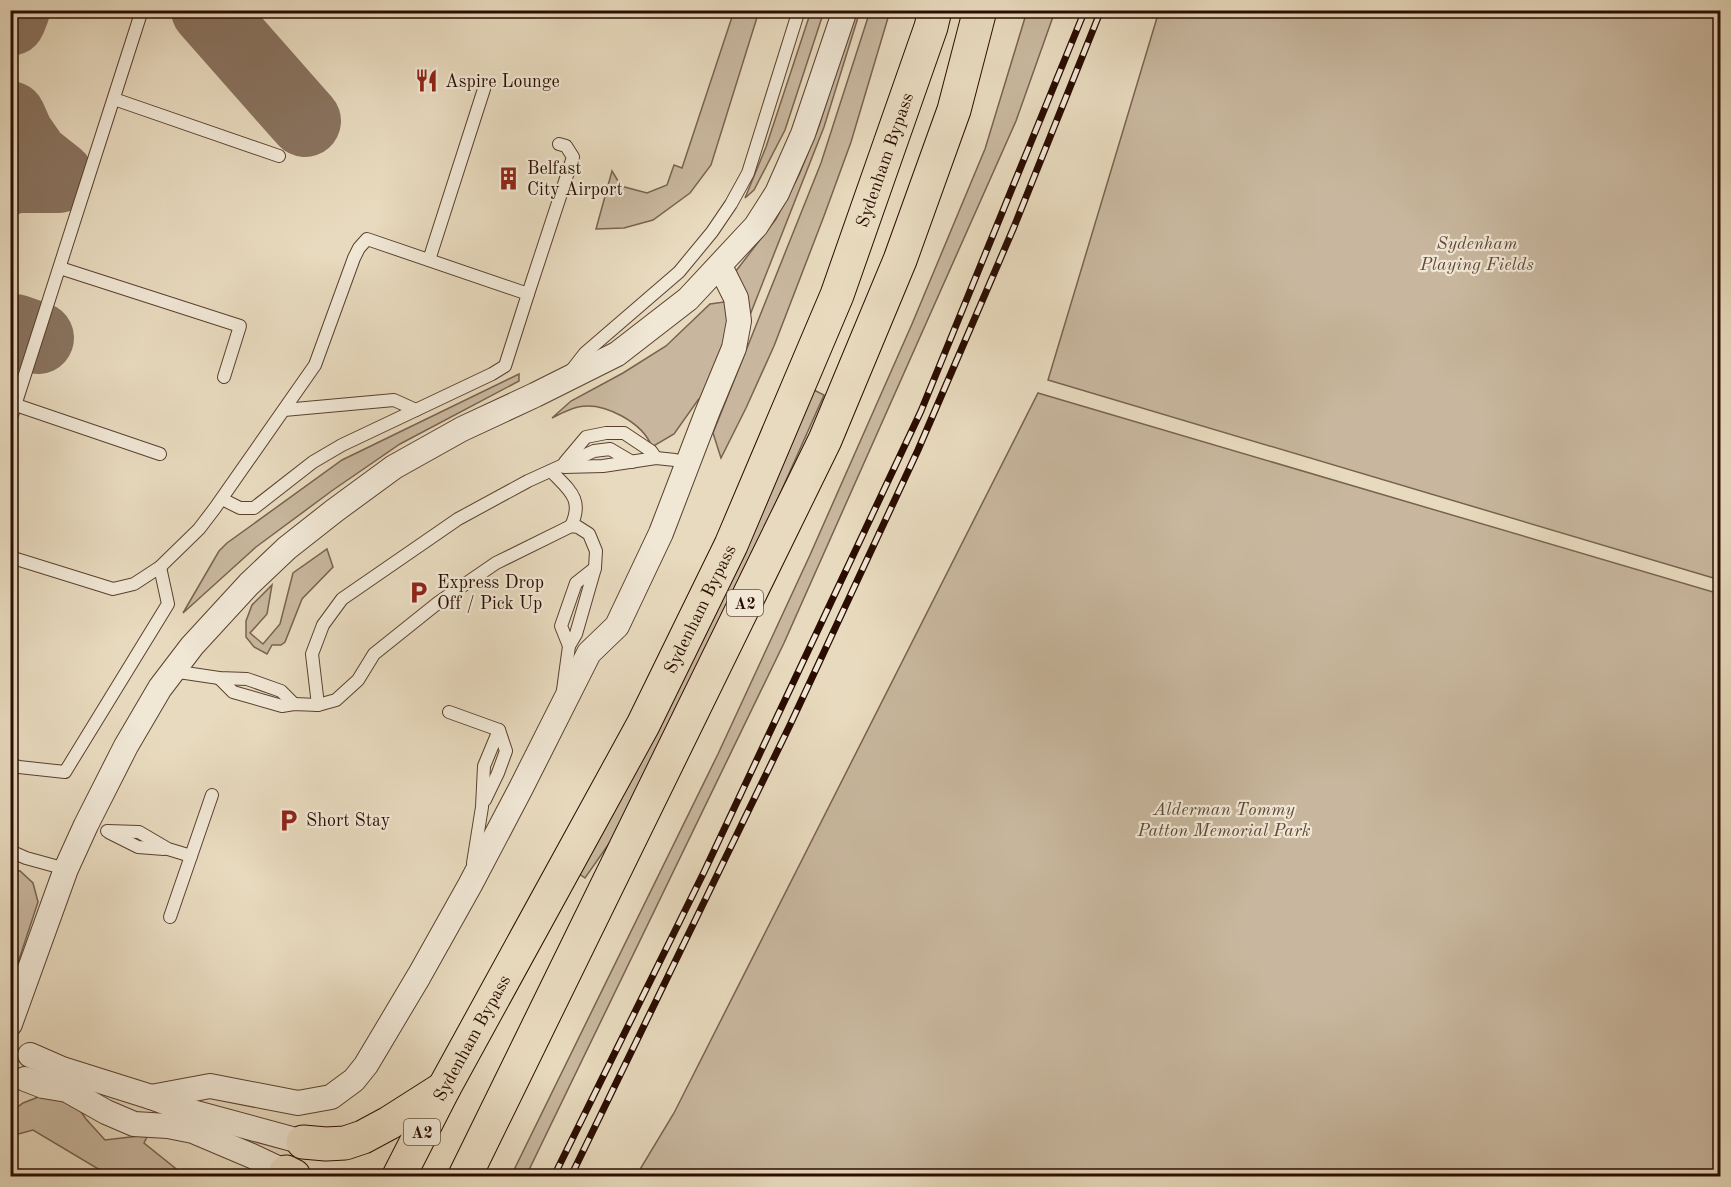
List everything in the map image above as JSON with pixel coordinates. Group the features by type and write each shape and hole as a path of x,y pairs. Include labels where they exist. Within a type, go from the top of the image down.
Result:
{"highway":[{"name":"Sydenham Bypass","path":"399,1176 444,1088 643,725 731,545 837,296 935,10"},
{"name":"A2","path":"471,1163 825,440 904,250 954,110 980,10"},
{"path":"303,1142 345,1143 363,1137 389,1124 444,1088"},
{"path":"447,1176 471,1163"}],"street":[{"path":"10,1024 66,869 97,828 126,746 160,688 192,646 249,584 287,548 334,511 404,462 462,429 617,354 688,299 756,226 777,193 803,134 844,10"},
{"path":"151,1097 210,1086 298,1103 331,1097 354,1080 366,1065 470,885 589,653 617,626 661,533 706,413 734,348 739,321 736,298 720,266"},
{"path":"10,1034 23,1041 30,1055 29,1072 18,1084"},
{"path":"30,1055 62,1069 189,1111 303,1142"},
{"path":"18,1084 67,1090 106,1112 134,1124 168,1126 194,1131 290,1174"}],"lane":[{"path":"10,421 142,10"},
{"path":"562,381 585,353 679,272 712,232 731,204 748,173 799,10"},
{"path":"429,260 481,120 484,89"},
{"path":"114,99 279,156"},
{"path":"222,499 240,508 254,508 313,462 342,445 505,366 573,157 566,146 559,144"},
{"path":"10,558 113,589 134,584 160,567 199,528 222,499 315,365 354,258 367,239 528,294"},
{"path":"60,268 240,326 224,377"},
{"path":"284,410 394,400 416,410"},
{"path":"16,405 160,454"},
{"path":"555,469 586,437 606,433 624,433 651,451 656,458"},
{"path":"318,705 312,654 323,625 342,599 458,519 528,481 594,451 610,450 632,462 656,458 688,463"},
{"path":"555,469 573,495 577,513 571,526"},
{"path":"172,671 219,678 247,679 281,690 294,704 318,705 336,700 358,680 374,654 439,602 496,564 571,526 578,527 589,534 596,551 595,568 576,634 568,646 562,705"},
{"path":"10,764 65,772 168,604 160,567"},
{"path":"449,712 499,730 484,766 482,807 470,885"},
{"path":"170,917 212,795"},
{"path":"97,828 139,832 168,849 191,856"},
{"path":"10,851 26,858"},
{"path":"10,856 66,869"}],"green space":[{"path":"734,11 759,11 711,165 690,193 653,220 624,228 596,229 612,171 621,186 647,193 667,185 674,165 682,168"},
{"path":"811,11 824,11 785,130 754,190 745,198 766,147"},
{"path":"855,11 860,11 824,127 750,315 736,271 776,219 799,175 819,126"},
{"path":"870,11 890,11 851,142 774,346 721,458 713,433 821,163"},
{"path":"1027,11 1055,11 1016,121 784,643 526,1176 511,1176 718,754 810,555 912,324 985,149"},
{"name":"Sydenham Playing Fields","path":"1159,11 1720,11 1720,580 1048,380"},
{"path":"724,302 730,311 732,325 708,391 698,400 674,434 652,447 647,438 631,422 599,407 578,407 552,418 571,401 623,373 666,346 710,304"},
{"path":"519,374 519,381 400,444 333,490 256,547 183,613 219,551 227,543 342,460"},
{"path":"814,390 824,395 771,514 624,822 585,878 578,873"},
{"name":"Alderman Tommy Patton Memorial Park","path":"1038,393 1720,594 1720,1176 636,1176 674,1113"},
{"path":"327,549 333,567 302,599 285,642 281,645 272,645 267,654 254,647 246,637 246,621 252,605 272,585 267,614 250,633 263,644 280,624 293,573"},
{"path":"11,869 20,871 33,883 38,902 11,984"},
{"path":"46,1094 75,1103 105,1140 148,1135 144,1143 185,1176 110,1176 33,1130 11,1136 11,1112 23,1103"}],"taxiway":[{"path":"10,20 14,10"},
{"path":"207,10 305,121"},
{"path":"10,117 18,135 34,158 58,177 10,179"},
{"path":"15,330 38,338"}],"railway":[{"path":"554,1176 704,872 921,411 1085,10"},
{"path":"571,1176 790,725 918,450 1014,227 1101,10"}],"place":[{"name":"Aspire Lounge","path":"427,81"},
{"name":"Belfast City Airport","path":"509,178"},
{"name":"Express Drop Off / Pick Up","path":"419,592"},
{"name":"Short Stay","path":"288,820"}]}
